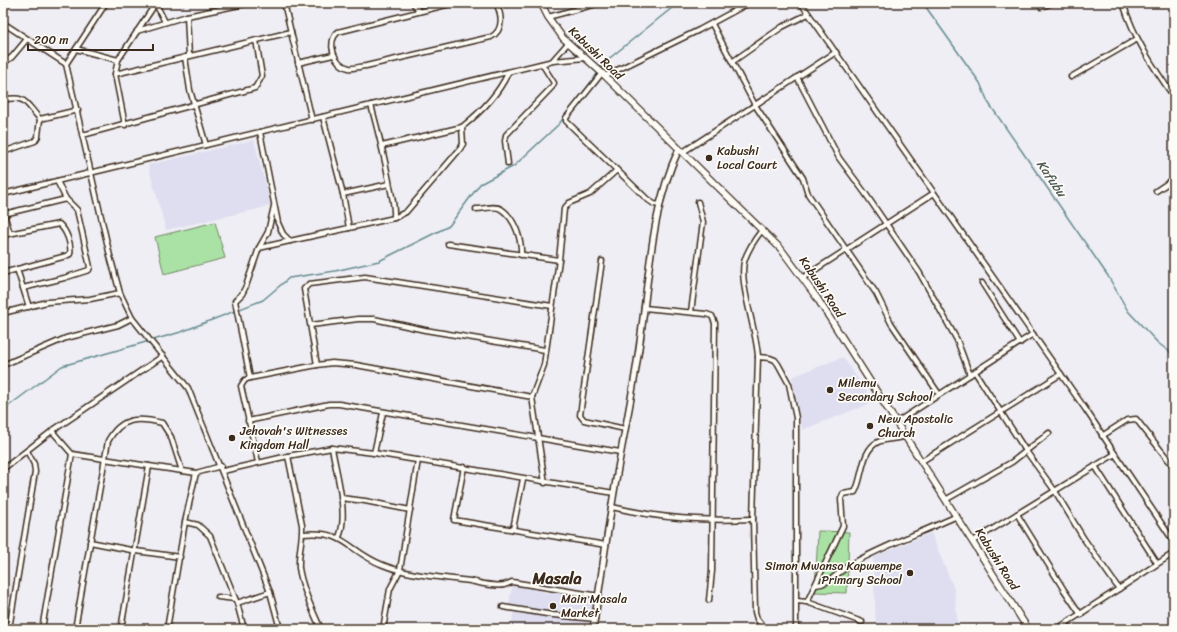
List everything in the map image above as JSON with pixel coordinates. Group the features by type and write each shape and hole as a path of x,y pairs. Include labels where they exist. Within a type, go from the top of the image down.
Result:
{"main road":[{"name":"Kabushi Road","path":"541,3 548,17 568,43 603,74 791,260 804,277 947,499 1028,629"}],"street":[{"path":"66,64 106,3"},
{"path":"156,3 165,22"},
{"path":"125,125 115,74 118,60 156,3"},
{"path":"137,31 187,16 248,3"},
{"path":"284,3 312,120"},
{"path":"413,3 419,11"},
{"path":"454,3 338,32 333,38 333,55 340,63 350,68 366,66 491,37 498,31 500,26 500,14 496,3"},
{"path":"548,17 600,3"},
{"path":"660,205 654,204 647,199 566,121 566,118 603,74 712,24 749,3"},
{"path":"801,3 1061,374 1174,542"},
{"path":"1041,7 1052,3"},
{"path":"1123,3 1130,25 1137,39 1174,97"},
{"path":"732,62 782,27 808,14"},
{"path":"187,16 187,74 206,145"},
{"path":"3,23 66,64 120,293 132,318 188,388 221,466 235,507 270,592 280,629"},
{"path":"712,24 755,105 803,178 808,194 876,293 891,323 939,394"},
{"path":"115,74 291,32"},
{"path":"3,63 12,57 27,38"},
{"path":"1071,77 1137,39"},
{"path":"83,135 250,91 258,85 262,76 256,40"},
{"path":"552,61 568,43"},
{"path":"76,49 118,60"},
{"path":"593,629 620,452 638,355 660,205 667,178 681,150 755,105 836,52"},
{"path":"298,63 333,55"},
{"path":"3,194 508,73 552,61 585,58"},
{"path":"508,164 505,141 506,136 552,87 554,83 542,64"},
{"path":"382,146 462,126 478,114 494,96 508,73"},
{"path":"796,77 839,158 919,272 957,340 970,375"},
{"path":"3,100 16,98 22,99 40,119 38,136 35,141 3,152"},
{"path":"371,105 382,146 395,207 394,218"},
{"path":"40,119 78,110"},
{"path":"323,117 343,194 349,228"},
{"path":"259,248 394,218 406,212 460,149 463,144 462,126"},
{"path":"260,132 274,204 282,234 290,241"},
{"path":"545,483 532,397 540,380 559,260 564,209 566,206 590,194 618,170"},
{"path":"1156,191 1174,179"},
{"path":"23,288 89,270 90,266 77,210 66,199 57,180"},
{"path":"343,194 389,184"},
{"path":"804,277 934,193"},
{"path":"10,233 3,212 66,199"},
{"path":"691,312 703,222 698,202"},
{"path":"250,378 235,301 242,294 246,286 259,248 268,232 274,204"},
{"path":"476,209 495,207 501,209 513,224 520,238 521,254"},
{"path":"3,235 59,224 65,232 71,248 70,254 66,256 3,273"},
{"path":"762,230 755,239 744,263 748,300 755,329 758,357 753,519 755,612 757,619 765,629"},
{"path":"448,244 559,260"},
{"path":"602,261 580,415 584,420 625,429"},
{"path":"17,269 29,306"},
{"path":"317,364 304,289 306,286 358,277 389,279 552,306"},
{"path":"982,283 1020,343"},
{"path":"3,313 47,302 90,299 120,293"},
{"path":"644,308 691,312 712,316 715,323 712,571 709,600"},
{"path":"3,365 66,338 118,325 132,318"},
{"path":"311,325 358,319 374,319 424,330 545,350"},
{"path":"897,422 1033,334"},
{"path":"3,468 52,432 163,356"},
{"path":"758,357 770,358 775,360 778,364 789,384 796,418 796,629"},
{"path":"258,462 241,386 245,380 250,378 317,364 332,363 356,365 532,397"},
{"path":"975,372 1026,451 1055,491 1084,539 1119,589"},
{"path":"922,461 1061,374"},
{"path":"248,421 329,404 339,404 383,413 620,452"},
{"path":"374,453 383,413"},
{"path":"75,629 108,441 112,433 131,419 150,420 162,423 166,427 182,471"},
{"path":"1102,436 1128,420 1136,419 1174,467"},
{"path":"52,432 72,454 105,457 149,466 196,473 221,466"},
{"path":"947,499 993,474 1049,433"},
{"path":"807,602 843,526 841,499 843,494 855,492 869,450 878,442 897,440 906,436"},
{"path":"223,471 258,462 332,448 464,467 545,483 614,493"},
{"path":"332,448 341,498 343,527 339,537"},
{"path":"8,629 35,472 34,464 27,451"},
{"path":"42,629 72,454"},
{"path":"973,541 1115,454"},
{"path":"288,456 299,504 303,534 299,568 309,600 321,629"},
{"path":"383,629 390,589 400,570 418,460"},
{"path":"121,629 136,551 149,466"},
{"path":"1095,466 1157,563"},
{"path":"464,467 454,520 606,545"},
{"path":"167,629 185,522 196,473"},
{"path":"513,529 523,479"},
{"path":"341,498 410,510"},
{"path":"612,508 650,516 712,520 753,519"},
{"path":"1017,514 1064,590 1081,614"},
{"path":"816,585 824,584 849,565 957,516"},
{"path":"185,522 198,525 210,536 236,601 244,629"},
{"path":"303,534 320,532 339,537 370,559 400,570 488,584 503,585 512,582 599,596"},
{"path":"90,542 136,551 180,557"},
{"path":"1057,629 1174,553"},
{"path":"218,597 236,601 270,592"},
{"path":"797,601 807,602 862,622"},
{"path":"503,607 518,608 553,615 595,619"}],"shaded area":[{"path":"254,140 271,206 166,230 148,165"},
{"name":"Milemu Secondary School","path":"843,357 874,402 802,430 792,377"},
{"name":"Simon Mwansa Kapwempe Primary School","path":"931,533 954,589 958,629 876,629 873,557"},
{"name":"Main Masala Market","path":"513,583 547,593 565,591 592,598 598,603 593,629 511,629 514,610 508,608"}],"green space":[{"path":"215,222 225,258 164,274 155,237"},
{"path":"818,531 849,532 847,593 815,592"}],"waterway":[{"path":"601,70 611,57 678,3"},
{"name":"Kafubu","path":"923,3 980,83 988,102 1108,276 1128,311 1158,343 1174,355"},
{"path":"3,410 62,366 181,332 263,300 289,278 335,271 379,261 449,226 480,184 514,166 559,124 598,73"}],"place":[{"name":"Kabushi Local Court","path":"709,158"},
{"name":"Milemu Secondary School","path":"830,390"},
{"name":"New Apostolic Church","path":"870,426"},
{"name":"Jehovah's Witnesses Kingdom Hall","path":"232,438"},
{"name":"Simon Mwansa Kapwempe Primary School","path":"910,573"},
{"name":"Main Masala Market","path":"553,606"}],"district":[{"name":"Masala","path":"557,578"}]}
